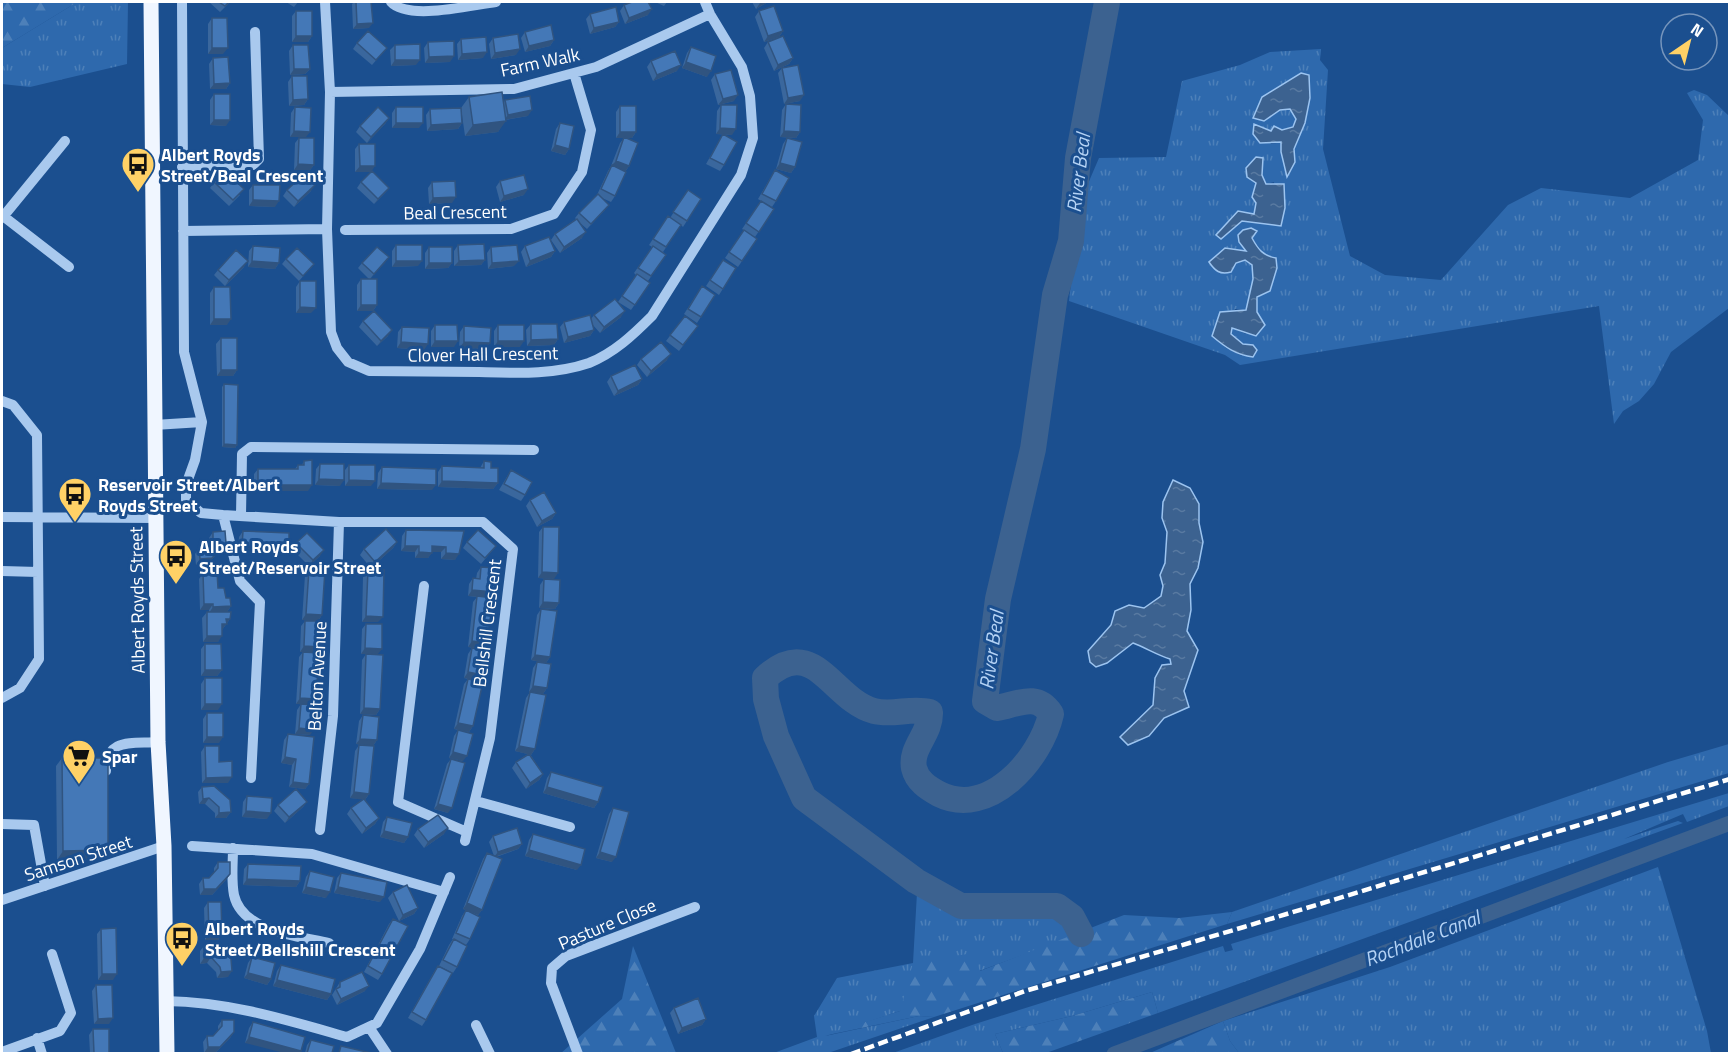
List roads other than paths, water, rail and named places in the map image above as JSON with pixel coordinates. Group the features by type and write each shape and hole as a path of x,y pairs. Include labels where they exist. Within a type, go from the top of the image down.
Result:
{"main road":[{"name":"Albert Royds Street","path":"151,2 158,742 164,846 167,1053"}],"street":[{"path":"154,425 202,422 184,352 182,2"},
{"name":"Clover Hall Crescent","path":"326,2 330,92 327,230 331,332 337,348 348,362 369,371 529,373 567,369 614,351 652,316 741,175 753,138 750,96 742,67 705,2"},
{"path":"391,2 405,11 496,2"},
{"name":"Farm Walk","path":"330,92 513,89 596,67 710,14"},
{"path":"182,167 253,165 259,159 255,32"},
{"name":"Beal Crescent","path":"345,230 511,229 554,214 582,172 591,130 574,73"},
{"path":"65,141 2,217 69,267"},
{"path":"183,231 327,230"},
{"path":"2,401 13,405 37,435 39,659 20,688 2,698"},
{"name":"Bellshill Crescent","path":"202,422 186,494 186,500 201,513 339,522 483,522 513,549 490,738 466,837 398,802 424,586"},
{"path":"241,516 242,454 251,447 534,450"},
{"path":"223,515 240,581 260,602 251,778"},
{"path":"2,517 156,518"},
{"name":"Belton Avenue","path":"320,830 333,716 339,522"},
{"path":"2,572 38,572"},
{"path":"106,780 106,757 111,748 122,744 158,742"},
{"path":"476,801 570,828"},
{"path":"2,824 34,825 45,886"},
{"name":"Samson Street","path":"2,900 164,846"},
{"path":"192,846 314,854 444,892"},
{"path":"233,848 234,895 242,910 269,929 329,944"},
{"path":"166,1001 204,1002 248,1009 348,1037 376,1023 420,949 450,877"},
{"name":"Pasture Close","path":"578,1053 551,984 552,968 566,956 575,952 695,907"},
{"path":"2,1052 60,1031 70,1014 52,954"},
{"path":"476,1025 490,1053"},
{"path":"369,1027 387,1053"},
{"path":"37,1038 42,1053"}],"water":[{"path":"1301,73 1309,75 1310,98 1305,123 1294,149 1295,162 1287,177 1281,142 1260,143 1253,134 1254,124 1271,131 1274,126 1282,130 1293,127 1296,119 1290,109 1280,110 1264,121 1253,118 1262,97"},
{"path":"1256,157 1263,158 1262,175 1266,184 1284,184 1285,208 1281,226 1242,221 1221,239 1216,235 1238,211 1254,214 1256,203 1252,197 1256,183 1247,177 1246,168"},
{"path":"1251,228 1257,231 1252,238 1256,245 1264,254 1276,258 1277,268 1270,291 1257,297 1257,312 1265,325 1256,336 1232,328 1231,334 1243,344 1253,345 1257,350 1253,357 1231,350 1212,336 1220,312 1246,310 1253,279 1252,265 1245,260 1236,263 1231,272 1221,273 1209,262 1225,248 1246,251 1239,242 1238,235 1243,230"},
{"path":"1173,480 1190,488 1199,504 1199,523 1203,542 1198,568 1190,584 1191,610 1187,631 1198,650 1184,691 1189,707 1164,718 1149,736 1128,745 1120,737 1153,705 1155,678 1162,665 1171,664 1170,659 1133,643 1107,663 1096,667 1090,662 1088,651 1111,625 1115,611 1129,605 1144,608 1161,596 1163,586 1160,575 1165,563 1167,532 1162,518 1163,502"}],"waterway":[{"name":"River Beal","path":"1081,934 1072,917 1057,906 961,906 916,881 804,798 776,736 766,699 765,678 782,666 797,662 810,665 859,705 874,711 930,712 927,727 915,753 914,768 920,780 927,787 939,794 958,800 976,798 994,792 1024,766 1036,749 1051,714 1046,707 1040,703 1027,701 997,708 985,701 998,599 1033,449 1055,295 1071,241 1078,158 1107,2"},
{"name":"Rochdale Canal","path":"1114,1054 1730,823"}],"railway":[{"path":"851,1054 1025,991 1730,779"}],"place":[{"name":"Albert Royds Street/Beal Crescent","path":"138,193"},
{"name":"Reservoir Street/Albert Royds Street","path":"75,523"},
{"name":"Albert Royds Street/Reservoir Street","path":"176,585"},
{"name":"Spar","path":"79,785"},
{"name":"Albert Royds Street/Bellshill Crescent","path":"182,967"}]}
